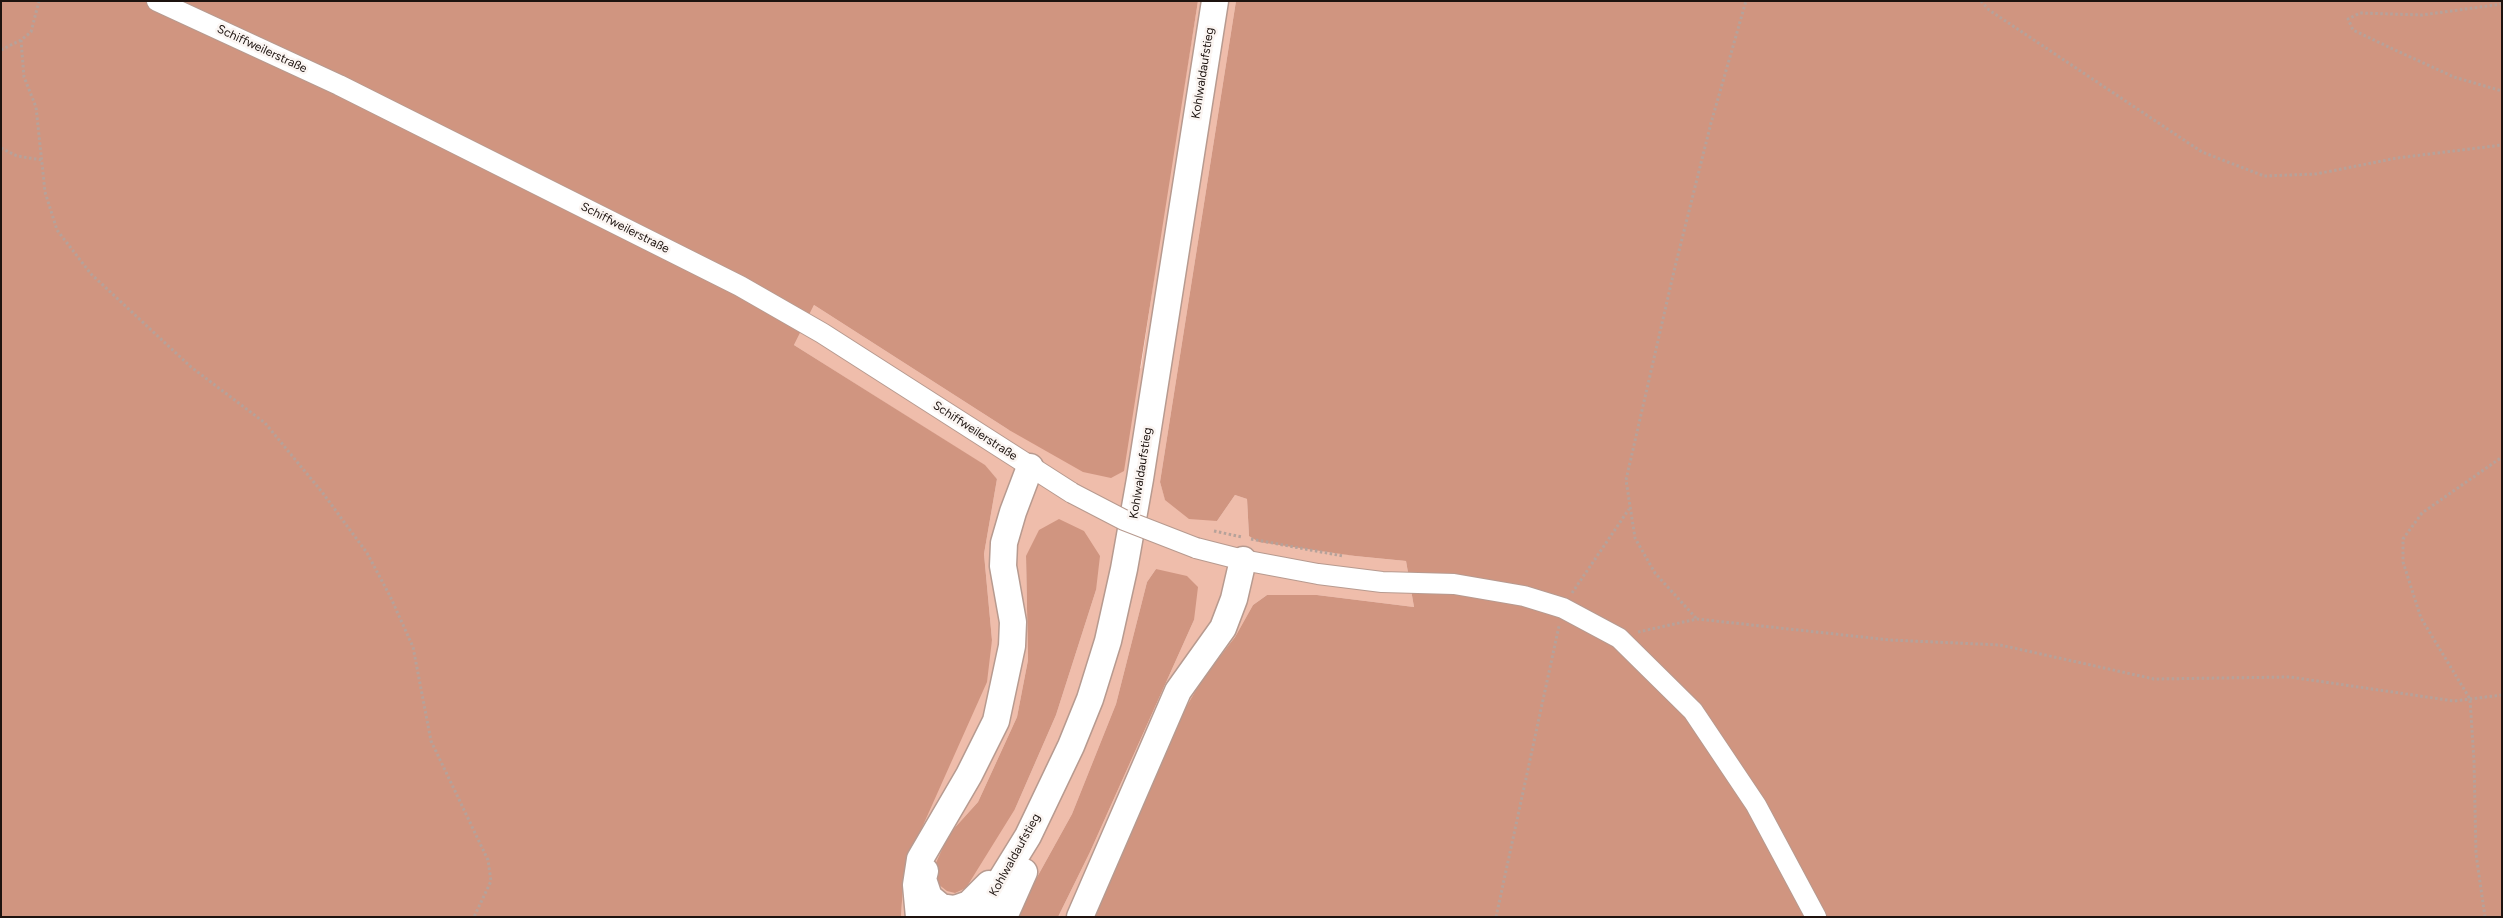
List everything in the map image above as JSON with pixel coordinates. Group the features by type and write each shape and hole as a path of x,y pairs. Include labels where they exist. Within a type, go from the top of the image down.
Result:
{"main road":[{"name":"Kohlwaldaufstieg","path":"978,917 1028,836 1055,779 1090,699 1108,641 1126,560 1215,1"},
{"path":"918,917 916,885 920,859 969,775 996,721 1012,646 1012,622 1003,566 1004,543 1030,467"},
{"path":"1081,916 1178,691 1224,628 1234,599 1243,560"},
{"path":"1004,917 1064,787 1090,699"},
{"path":"947,812 933,840 923,879 929,897 940,907 955,909 969,904 986,890 1055,779"}],"street":[{"name":"Schiffweilerstraße","path":"157,1 339,85 740,286 822,333 1072,493 1139,527 1196,548 1243,560 1318,574 1382,582 1454,584 1524,596 1563,608 1618,638 1694,711 1756,805 1816,917"}],"path":[{"path":"1,50 21,40 31,32 38,1"},
{"path":"1697,619 1655,573 1635,538 1626,480 1674,271 1711,123 1746,1"},
{"path":"1981,1 1989,10 2202,152 2264,176 2316,174 2397,158 2502,145"},
{"path":"2502,4 2422,15 2360,13 2348,19 2353,30 2394,50 2454,77 2502,91"},
{"path":"21,40 24,77 36,107 45,192 57,230 91,274 191,368 265,424 322,492 367,553 390,596 413,647 431,742 488,860 491,881 474,917"},
{"path":"1,148 17,156 42,160"},
{"path":"2485,917 2476,854 2474,761 2470,699 2421,618 2404,562 2403,539 2422,513 2502,457"},
{"path":"1496,917 1563,608 1630,509"},
{"path":"1210,530 1352,558"},
{"path":"1618,638 1697,619 1890,640 2000,645 2154,679 2290,677 2454,701 2502,696"}],"shaded area":[{"path":"1,1 1198,1 1124,471 1111,478 1083,472 1009,430 814,305 794,345 985,465 997,479 984,554 992,640 987,682 912,850 903,885 901,917 1,917"},
{"path":"1198,1 1236,1 1160,482 1165,499 1217,521 1235,495 1247,499 1249,536 1355,556 1406,561 1414,607 1317,595 1267,595 1253,605 1235,637 1203,678 1091,917 1058,917 1090,852 1194,620 1156,569 1147,582 1116,704 1072,814 1015,917 901,917 903,885 912,850 992,640 984,554 997,479 984,465 794,345 814,305 1009,430 1141,368 1164,209","holes":["1026,556 1096,590 1056,715 1015,809 949,834 978,802 1017,717 1028,660"]},
{"path":"1236,1 2502,1 2502,917 1091,917 1177,723 1203,678 1235,637 1253,605 1267,595 1317,595 1414,607 1406,561 1355,556 1259,542 1249,536 1247,499 1235,495 1217,521 1189,519 1165,500 1160,482"},
{"path":"1059,519 1084,531 1100,556 1096,590 1056,715 1015,809 966,888 955,893 947,891 938,884 935,865 949,834 978,802 1017,717 1028,660 1026,556 1039,530"},
{"path":"1156,569 1187,576 1198,587 1194,620 1090,852 1058,917 1015,917 1072,814 1116,704 1147,582"}]}
